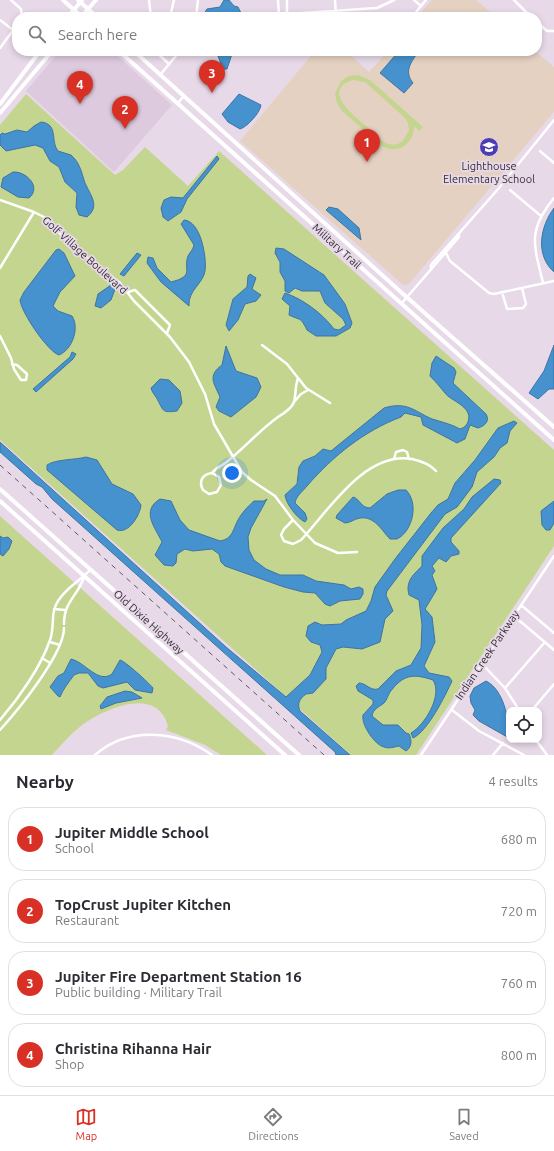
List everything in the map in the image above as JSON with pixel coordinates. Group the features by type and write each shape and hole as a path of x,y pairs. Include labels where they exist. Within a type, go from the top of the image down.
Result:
{"main road":[{"path":"63,0 76,12"},
{"path":"86,12 96,0"},
{"path":"74,10 80,1 91,12"},
{"path":"0,104 36,56"},
{"path":"0,113 48,56"},
{"name":"Military Trail","path":"125,56 554,440"},
{"name":"Military Trail","path":"139,56 183,97 554,427"},
{"name":"Old Dixie Highway","path":"0,489 299,755"},
{"name":"Old Dixie Highway","path":"0,501 285,755"}],"street":[{"path":"12,0 21,9 21,12"},
{"path":"149,0 150,12"},
{"path":"171,12 174,0"},
{"path":"197,12 198,0"},
{"path":"278,0 279,12"},
{"path":"287,0 287,12"},
{"path":"335,0 335,11"},
{"path":"325,12 377,8 394,0"},
{"path":"414,0 421,6"},
{"path":"416,12 426,0"},
{"path":"514,0 526,12"},
{"path":"0,20 12,29"},
{"path":"542,26 547,31 554,31"},
{"path":"1,47 12,31"},
{"path":"160,56 169,64"},
{"path":"159,75 176,56"},
{"path":"178,103 183,97"},
{"path":"430,269 434,262 554,120"},
{"path":"551,123 554,126"},
{"path":"540,151 554,163"},
{"path":"510,190 541,216"},
{"path":"543,284 534,242 535,231 541,216 554,198"},
{"name":"Golf Village Boulevard","path":"0,200 34,212 49,221 69,243 120,283 134,301 167,333 198,377 214,424 232,457 246,476 272,493 306,535 320,546 331,551 346,553 357,552"},
{"path":"0,268 34,212"},
{"path":"401,304 430,269 446,253 459,237 459,234"},
{"path":"446,253 450,261 489,293 554,282"},
{"path":"440,259 450,261"},
{"path":"502,292 507,310 523,308 526,304 522,288"},
{"path":"128,292 135,290 170,326 167,333"},
{"path":"0,336 12,364 21,380 26,380 27,374 17,364 12,364"},
{"path":"262,345 287,364 308,390 330,403"},
{"path":"294,402 298,378"},
{"path":"212,473 219,477 221,485 217,492 209,494 202,490 200,482 205,475 212,473 216,468 243,449 263,428 284,414 301,394 308,390"},
{"path":"394,459 396,452 403,450 407,452 409,459"},
{"path":"293,520 282,533 282,540 295,543 306,535 360,475 374,465 394,459 409,459 429,465 436,471"},
{"name":"Indian Creek Parkway","path":"421,755 554,556"},
{"path":"0,720 19,697 50,642 54,610 58,601 75,581 84,576 90,570"},
{"path":"64,624 65,610 69,600 81,586 84,576"},
{"path":"521,605 554,632"},
{"path":"54,610 65,610"},
{"path":"514,616 554,650"},
{"path":"0,730 28,695 50,663 64,635 64,628"},
{"path":"50,642 60,645"},
{"path":"504,688 545,642"},
{"path":"42,658 50,663"},
{"path":"482,664 504,688 517,707"},
{"path":"535,707 554,684"},
{"path":"452,709 479,730 524,755"},
{"path":"95,755 120,740 138,735 153,734 175,738 212,755"},
{"path":"493,755 503,743"},
{"path":"538,743 548,755"}],"shaded area":[{"path":"432,0 476,0 490,12 421,12"},
{"path":"56,56 118,56 172,105 114,172 26,91"},
{"path":"311,56 351,56 369,72 383,56 541,56 554,67 554,112 409,284 403,285 240,141"}],"green space":[{"path":"358,75 370,80 423,127 419,131 414,126 411,138 404,146 394,149 382,146 342,111 337,103 335,93 341,81 349,76","holes":["353,80 365,82 404,117 408,123 409,130 403,141 393,145 382,141 347,109 342,102 340,90 344,84"]},
{"path":"26,94 115,175 123,170 145,147 188,186 219,151 554,450 554,546 416,755 351,755 0,440 0,125"},
{"path":"0,516 267,755 221,755 205,745 166,730 168,726 162,714 154,707 144,704 133,704 109,710 83,724 52,755 0,755"}],"water":[{"path":"224,0 229,0 234,6 238,7 240,12 205,12 207,9 220,7"},
{"path":"218,56 231,56 227,69 223,69"},
{"path":"395,56 415,56 411,62 409,69 409,76 413,83 404,93 380,73"},
{"path":"239,94 261,105 253,119 246,126 240,129 228,122 222,114"},
{"path":"41,122 47,123 52,129 54,143 58,151 71,155 79,166 94,203 91,212 87,217 79,215 76,207 77,193 65,182 59,167 50,161 43,148 35,145 6,151 0,145 0,135 2,133 5,134 17,130 27,132"},
{"path":"217,156 219,159 187,199 181,212 168,221 163,217 161,208 164,200 171,197 183,198"},
{"path":"13,172 23,174 31,180 34,189 33,194 29,198 18,197 1,187 3,178"},
{"path":"329,207 338,209 359,228 361,240 326,210"},
{"path":"554,208 554,272 544,258 542,241 545,224"},
{"path":"184,220 190,222 199,233 205,258 204,276 193,291 189,300 189,306 161,282 147,263 148,257 153,258 157,268 171,282 186,275 188,256 194,245 181,224"},
{"path":"276,248 284,249 324,275 345,304 352,323 350,328 336,336 316,336 307,330 300,320 289,315 290,306 282,299 285,293 299,299 312,308 334,329 339,330 346,325 343,319 325,303 320,291 302,291 295,288 289,293 285,291 285,281 280,272 280,262 275,253"},
{"path":"59,249 64,253 75,276 60,292 53,306 58,311 72,316 75,332 71,344 59,355 48,347 36,331 25,313 20,300 24,292 56,250"},
{"path":"137,253 141,255 124,276 120,274"},
{"path":"250,274 256,278 252,289 261,295 256,301 245,304 238,320 229,331 226,325 233,299 247,287 248,276"},
{"path":"111,285 115,289 111,300 101,308 95,306 98,294"},
{"path":"554,345 554,389 549,389 538,399 529,393 544,371"},
{"path":"226,346 236,371 257,378 261,387 256,397 231,417 219,411 216,407 220,397 213,380 213,376 217,369 222,365"},
{"path":"72,352 76,354 73,359 36,392 33,389 70,357"},
{"path":"436,356 454,368 456,372 453,383 486,414 486,423 478,428 470,425 465,439 457,443 423,425 421,417 405,413 401,417 374,429 338,455 317,475 297,498 295,503 305,513 307,519 305,522 292,510 285,495 297,484 299,467 303,461 315,456 323,449 331,451 384,408 392,406 405,406 432,419 450,424 460,429 467,424 469,418 465,409 448,396 430,376 432,363"},
{"path":"160,379 169,380 180,391 182,403 177,411 165,411 152,392 151,388"},
{"path":"514,421 517,423 510,431 507,443 500,448 494,457 477,472 472,487 457,507 445,514 387,591 386,595 393,611 385,619 380,642 362,649 343,647 336,649 326,668 326,679 313,693 306,694 300,700 300,711 350,755 336,755 335,752 52,499 42,487 36,484 0,452 0,442 226,647 286,697 310,675 322,652 320,645 311,642 306,636 308,626 315,622 322,625 341,624 346,620 366,611 375,587 395,559 438,505 448,499 455,483 475,460 498,428"},
{"path":"86,457 97,460 112,484 133,494 141,505 139,514 133,523 126,529 117,530 47,470 47,465 51,463"},
{"path":"494,479 500,480 501,483 451,538 451,542 459,551 459,554 451,556 446,562 439,558 432,566 435,571 432,575 437,589 425,609 432,617 435,642 424,666 429,673 449,677 452,681 441,704 430,721 419,734 413,738 411,733 427,717 431,709 436,693 436,686 433,680 414,676 408,677 399,682 390,692 385,702 375,710 372,716 383,725 398,725 409,734 411,743 406,751 399,746 390,748 384,747 373,739 364,724 363,715 373,704 373,700 358,691 356,686 361,683 373,689 378,689 396,671 411,665 421,648 422,625 419,600 409,595 409,582 413,575 422,566 422,556 443,528 464,509 472,497"},
{"path":"398,490 406,490 410,496 413,509 407,530 397,539 390,539 378,525 370,519 360,518 345,523 336,518 353,497 365,507 370,508 387,494"},
{"path":"160,499 171,501 180,520 189,530 220,541 230,536 241,515 254,501 264,501 267,499 251,528 248,537 249,550 254,560 266,569 280,575 303,575 316,581 344,585 351,589 359,587 363,589 363,594 360,599 340,601 330,606 325,604 315,593 303,592 284,587 225,566 221,562 219,554 212,549 193,551 185,549 177,554 176,563 173,566 164,565 155,555 162,542 153,526 150,514 154,504"},
{"path":"554,501 554,523 550,530 546,530 542,525 541,511"},
{"path":"0,536 3,538 8,537 12,541 9,549 3,556 0,554"},
{"path":"71,659 102,676 112,674 120,660 123,661 151,685 153,688 152,693 135,690 127,682 103,688 98,686 88,673 79,673 74,675 64,688 60,697 50,687 58,676 64,673"},
{"path":"486,681 497,691 506,714 506,736 479,721 473,715 475,710 471,703 470,696 474,688"},
{"path":"125,691 132,692 142,698 116,703 101,709 100,706 107,697"}],"railway":[{"path":"0,465 324,755"}],"place":[{"name":"Jupiter Fire Department Station 16","path":"212,93"},
{"name":"Christina Rihanna Hair","path":"80,104"},
{"name":"TopCrust Jupiter Kitchen","path":"125,129"},
{"name":"Lighthouse Elementary School","path":"489,147"},
{"name":"Jupiter Middle School","path":"367,162"}]}
